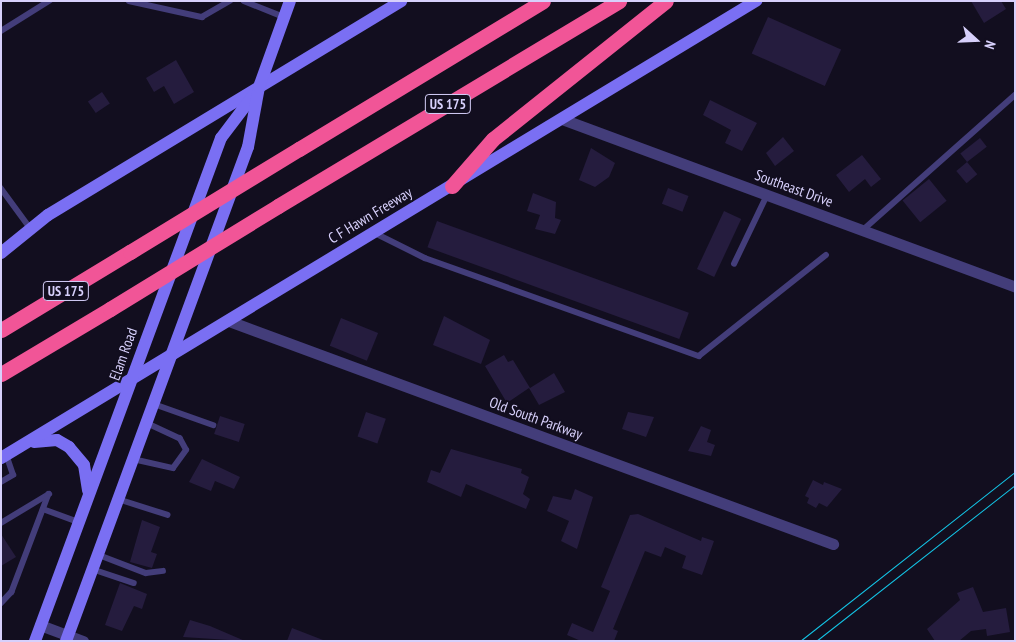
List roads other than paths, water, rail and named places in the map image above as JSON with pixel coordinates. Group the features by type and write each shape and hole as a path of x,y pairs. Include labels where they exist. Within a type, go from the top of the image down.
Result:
{"highway":[{"name":"US 175","path":"1,330 543,1"},
{"name":"US 175","path":"1,374 618,1"},
{"path":"452,186 507,127 666,1"}],"main road":[{"name":"Elam Road","path":"67,638 152,403 248,147 259,87 290,1"},
{"path":"1,253 31,229 401,1"},
{"name":"C F Hawn Freeway","path":"4,457 756,1"},
{"name":"Elam Road","path":"35,641 221,138 259,87"},
{"path":"26,443 57,440 69,447 84,465 89,493"}],"street":[{"name":"Southeast Drive","path":"562,119 864,229 1015,287"},
{"name":"Old South Parkway","path":"229,321 833,544"},
{"path":"40,625 67,638 83,641"}],"lane":[{"path":"1,31 49,1"},
{"path":"129,1 202,17 230,1"},
{"path":"244,1 285,17"},
{"path":"864,229 1015,95"},
{"path":"1,188 31,229"},
{"path":"734,264 767,195"},
{"path":"375,233 425,258 700,356 826,255"},
{"path":"152,403 213,425"},
{"path":"132,458 173,468 186,450 180,439 145,423"},
{"path":"1,482 13,475 4,457"},
{"path":"1,523 49,494 12,592 1,604"},
{"path":"118,499 168,515"},
{"path":"43,509 78,522"},
{"path":"97,554 146,573 163,571"},
{"path":"92,569 134,583"}],"tram line":[{"path":"800,641 1015,472"},
{"path":"816,641 1015,485"}]}
